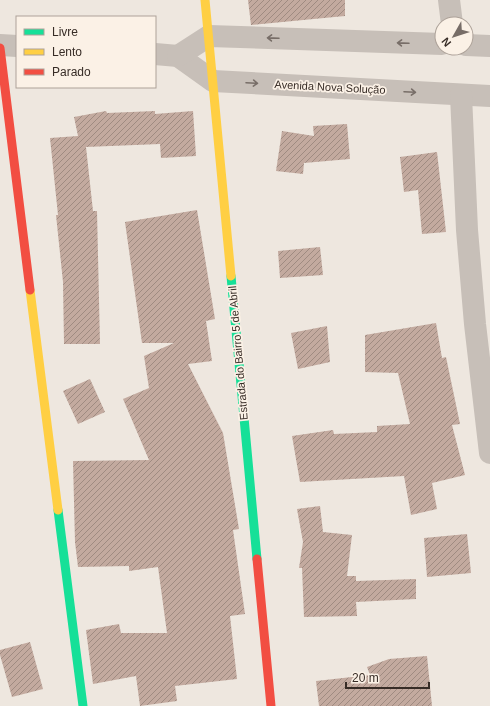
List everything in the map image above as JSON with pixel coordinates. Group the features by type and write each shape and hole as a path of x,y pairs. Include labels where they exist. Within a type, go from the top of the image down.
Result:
{"street":[{"name":"Estrada do Bairro 5 de Abril","path":"206,0 271,706"},
{"path":"449,0 451,16"},
{"path":"178,56 209,36 434,44"},
{"path":"474,45 490,46"},
{"path":"16,46 0,46 83,706"},
{"path":"156,54 178,56 213,81"},
{"name":"Avenida Nova Solução","path":"213,81 490,96"},
{"path":"461,95 467,230 475,324 490,453"}],"building":[{"path":"248,0 345,0 345,16 251,25"},
{"path":"106,111 107,113 155,111 155,114 193,111 196,156 161,158 160,144 86,147 93,211 97,211 100,344 64,344 63,282 50,138 78,136 74,117"},
{"path":"347,124 350,159 304,163 303,174 276,171 282,131 314,136 313,126"},
{"path":"437,152 446,232 422,234 418,190 404,192 400,157"},
{"path":"197,210 215,319 206,321 212,361 188,364 223,433 239,529 233,530 245,614 230,616 237,679 175,686 177,701 140,706 136,676 93,684 86,630 119,624 121,633 167,633 158,567 129,571 129,566 78,567 75,542 73,461 149,460 123,399 149,388 144,356 174,343 142,343 125,222"},
{"path":"320,247 323,275 280,278 278,251"},
{"path":"436,323 442,358 446,357 460,424 452,425 465,475 432,483 437,509 411,515 404,476 300,482 292,436 333,430 334,434 377,432 377,426 410,424 398,373 365,372 365,335"},
{"path":"327,326 330,362 298,369 291,333"},
{"path":"90,379 105,412 78,424 63,391"},
{"path":"320,506 323,532 352,535 347,576 356,576 356,581 416,579 416,599 356,602 357,616 304,617 302,568 299,568 303,542 297,509"},
{"path":"467,534 471,573 427,577 424,538"},
{"path":"30,642 43,689 12,697 0,655 0,650"},
{"path":"427,656 432,706 319,706 316,681 370,675 367,667 389,659"}],"traffic: fast":[{"path":"231,276 257,559"},
{"path":"58,510 83,706"}],"traffic: slow":[{"path":"205,0 231,276"},
{"path":"30,290 58,510"}],"traffic: jam":[{"path":"0,48 30,290"},
{"path":"257,559 271,706"}]}
